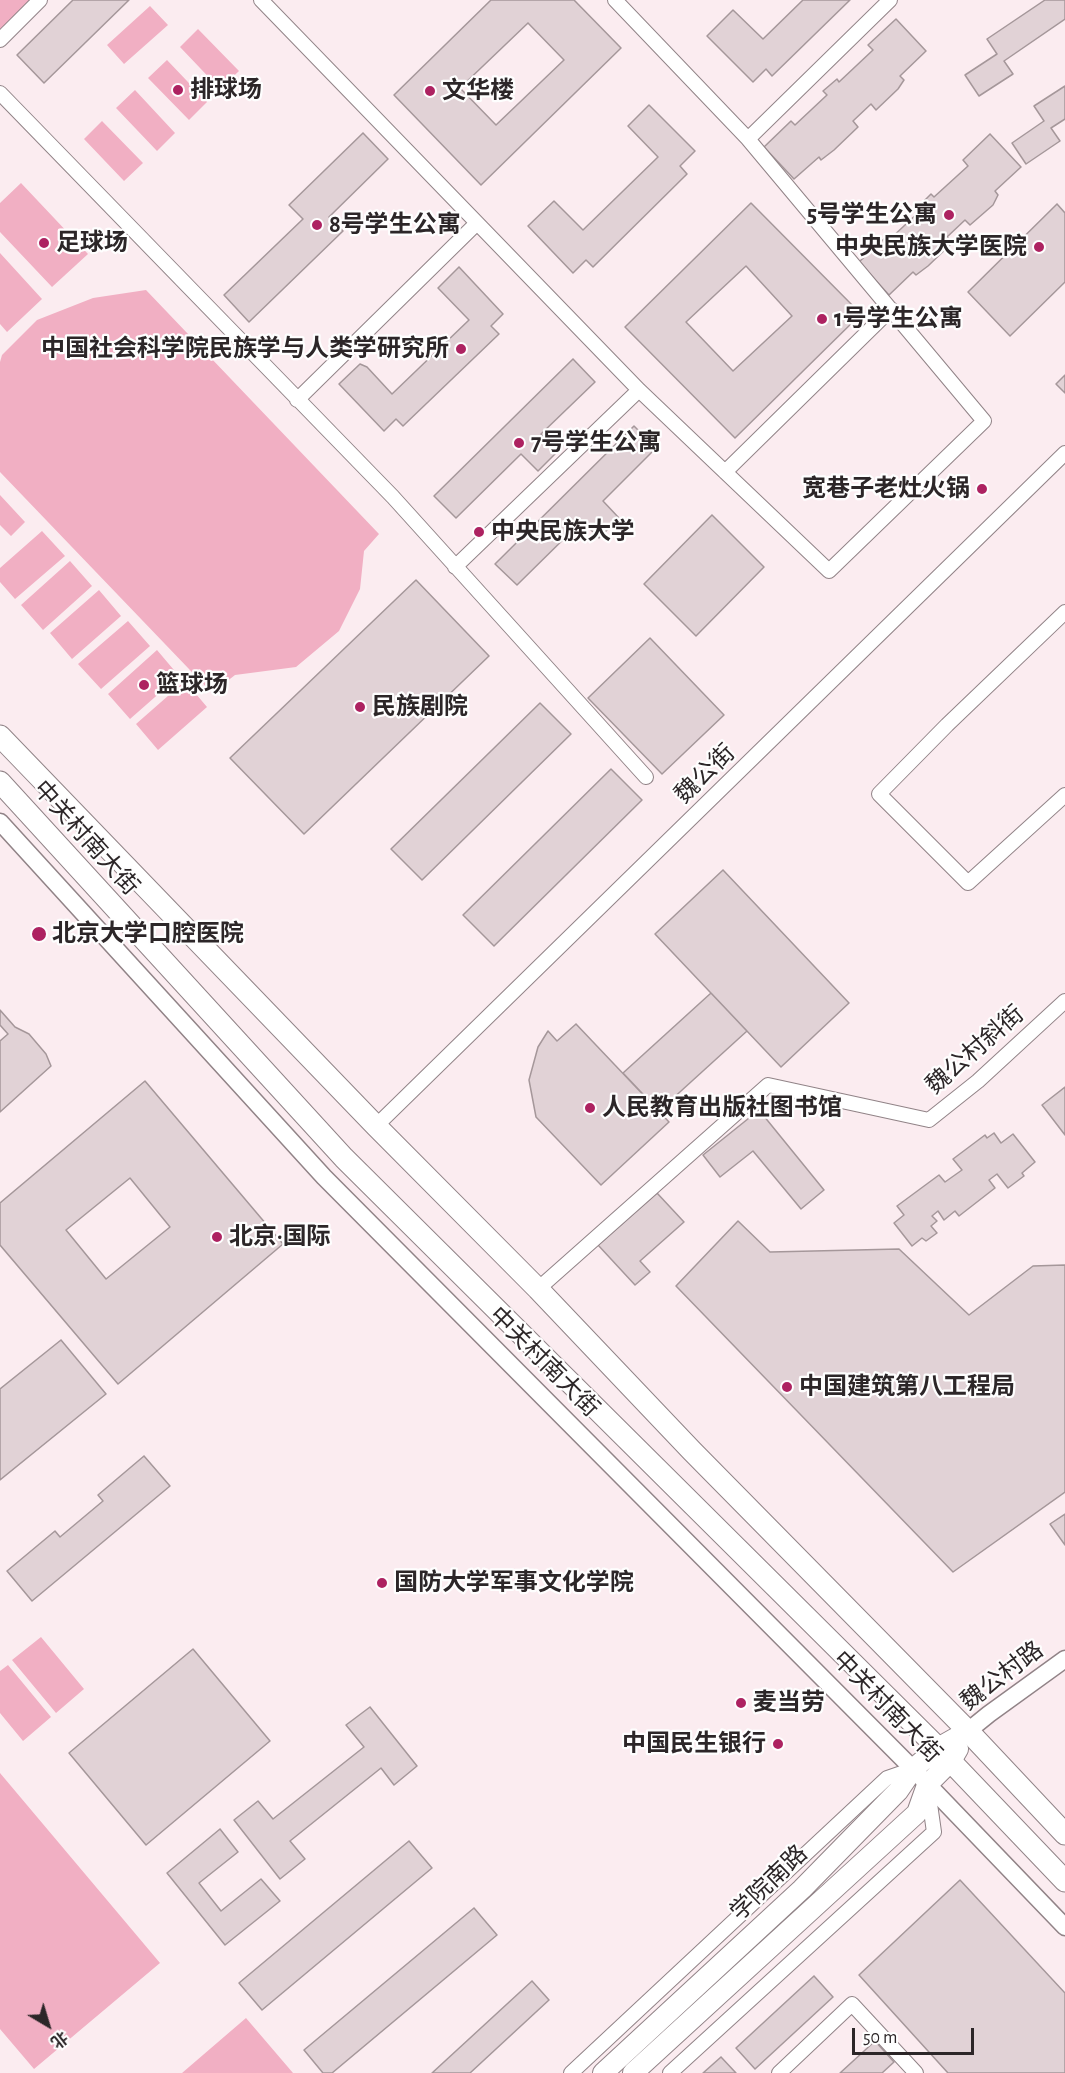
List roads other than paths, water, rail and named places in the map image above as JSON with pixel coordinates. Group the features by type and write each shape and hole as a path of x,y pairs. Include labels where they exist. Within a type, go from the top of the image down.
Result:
{"main road":[{"name":"中关村南大街","path":"0,736 376,1126 538,1289 692,1451 968,1731 1065,1834"},
{"name":"中关村南大街","path":"0,783 344,1158 944,1755 1065,1881"},
{"path":"944,1755 968,1731"},
{"name":"学院南路","path":"603,2073 802,1889 898,1791 914,1769 944,1755"},
{"name":"学院南路","path":"633,2073 917,1813 927,1785 944,1755"}],"street":[{"path":"0,40 40,0"},
{"path":"261,0 639,390 828,571 984,420 748,138 615,0"},
{"path":"748,138 890,0"},
{"path":"0,93 393,497 646,777"},
{"path":"297,400 477,223"},
{"path":"725,472 891,309"},
{"path":"455,567 639,390"},
{"name":"魏公街","path":"376,1126 1065,453"},
{"path":"1065,612 879,794 968,883 1065,795"},
{"name":"中关村南大街","path":"0,822 324,1177 914,1769 1065,1927"},
{"name":"魏公村斜街","path":"538,1289 768,1085 929,1120 978,1081 1065,1001"},
{"name":"魏公村路","path":"968,1731 1065,1659"},
{"path":"571,2073 886,1778 914,1769"},
{"path":"670,2073 934,1832 927,1785"},
{"path":"779,2073 852,2004 907,2070"}],"place":[{"name":"排球场","path":"178,90"},
{"name":"文华楼","path":"430,91"},
{"name":"5号学生公寓","path":"949,215"},
{"name":"8号学生公寓","path":"317,225"},
{"name":"足球场","path":"44,243"},
{"name":"中央民族大学医院","path":"1039,247"},
{"name":"1号学生公寓","path":"822,319"},
{"name":"中国社会科学院民族学与人类学研究所","path":"461,349"},
{"name":"7号学生公寓","path":"519,443"},
{"name":"宽巷子老灶火锅","path":"982,489"},
{"name":"中央民族大学","path":"479,532"},
{"name":"篮球场","path":"144,685"},
{"name":"民族剧院","path":"360,707"},
{"name":"北京大学口腔医院","path":"39,934"},
{"name":"人民教育出版社图书馆","path":"590,1108"},
{"name":"北京·国际","path":"217,1237"},
{"name":"中国建筑第八工程局","path":"787,1387"},
{"name":"国防大学军事文化学院","path":"382,1583"},
{"name":"麦当劳","path":"741,1703"},
{"name":"中国民生银行","path":"778,1744"}]}
